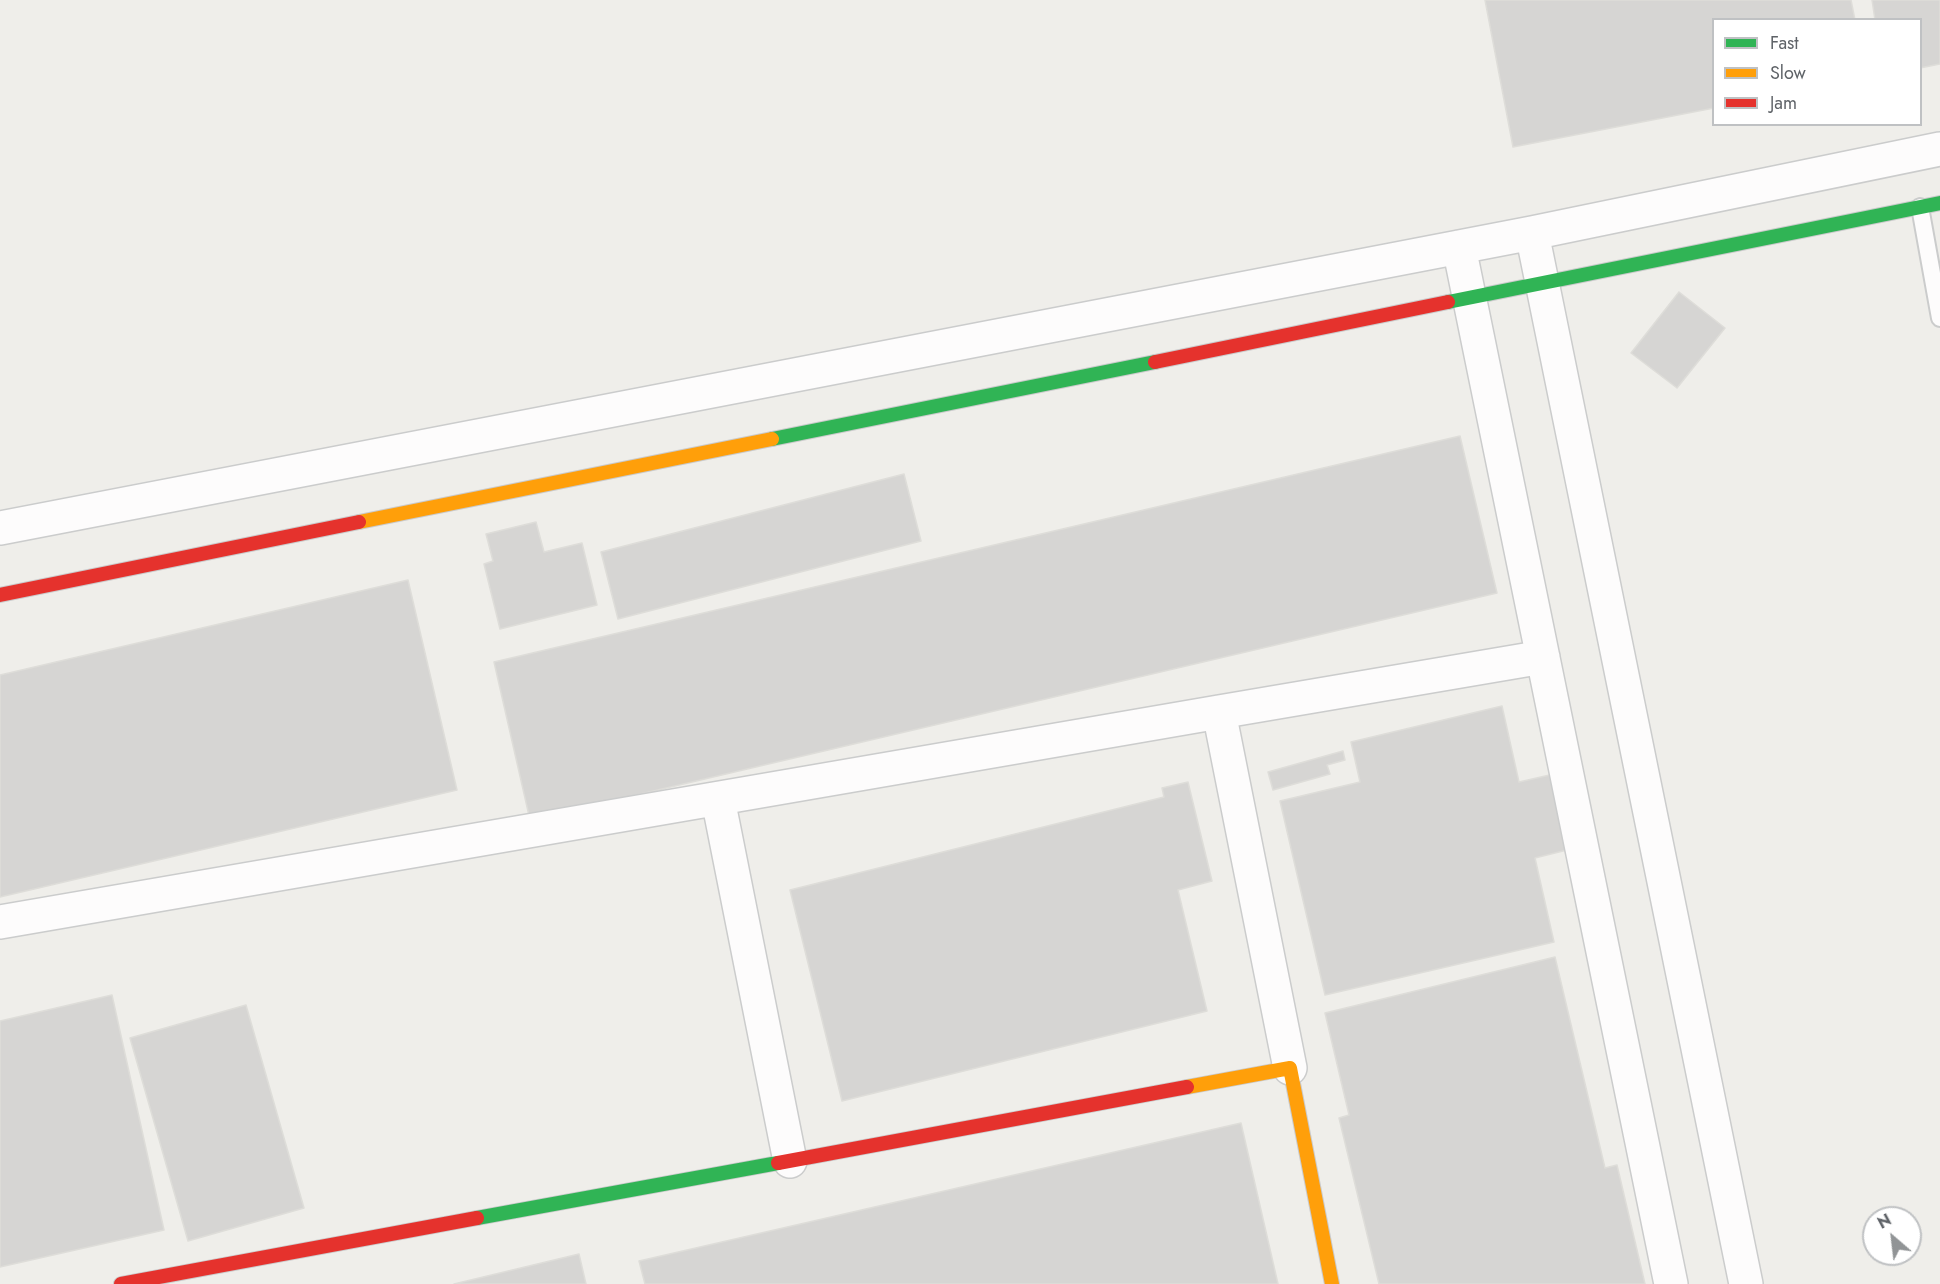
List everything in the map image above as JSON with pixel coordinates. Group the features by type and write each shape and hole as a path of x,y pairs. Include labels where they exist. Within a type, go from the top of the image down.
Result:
{"street":[{"path":"0,528 1532,233 1940,149"},
{"path":"0,595 1940,203"},
{"path":"1532,233 1746,1284"},
{"path":"1459,247 1671,1284"},
{"path":"0,922 1543,657"},
{"path":"1219,712 1332,1284"},
{"path":"718,799 790,1161"},
{"path":"121,1284 1290,1068"}],"lane":[{"path":"1920,207 1940,318"}],"building":[{"path":"1485,0 1851,0 1855,18 1712,18 1712,108 1513,147"},
{"path":"1872,0 1940,0 1940,64 1922,68 1922,18 1875,18"},
{"path":"1679,292 1725,328 1677,388 1631,353"},
{"path":"1460,436 1497,593 530,820 494,662"},
{"path":"904,474 921,541 618,619 601,552"},
{"path":"536,522 544,552 582,543 597,605 500,629 484,564 493,561 486,534"},
{"path":"408,580 457,790 0,897 0,675"},
{"path":"1502,706 1519,782 1554,774 1571,849 1535,858 1554,942 1325,995 1280,801 1360,782 1351,742"},
{"path":"1343,751 1345,760 1327,765 1330,774 1273,790 1268,772"},
{"path":"1188,782 1212,881 1178,890 1207,1011 842,1101 790,890 1164,797 1162,788"},
{"path":"1555,957 1605,1168 1617,1165 1645,1284 1379,1284 1339,1118 1349,1115 1325,1013"},
{"path":"112,995 164,1230 0,1267 0,1021"},
{"path":"246,1005 304,1208 188,1241 130,1038"},
{"path":"1241,1123 1278,1284 645,1284 639,1261"},
{"path":"579,1254 586,1284 454,1284"}],"traffic: fast":[{"path":"1448,302 1940,203"},
{"path":"772,439 1155,362"},
{"path":"477,1218 778,1163"}],"traffic: slow":[{"path":"359,522 772,439"},
{"path":"1187,1087 1290,1068 1332,1284"}],"traffic: jam":[{"path":"1155,362 1448,302"},
{"path":"0,595 359,522"},
{"path":"778,1163 1187,1087"},
{"path":"121,1284 477,1218"}]}
